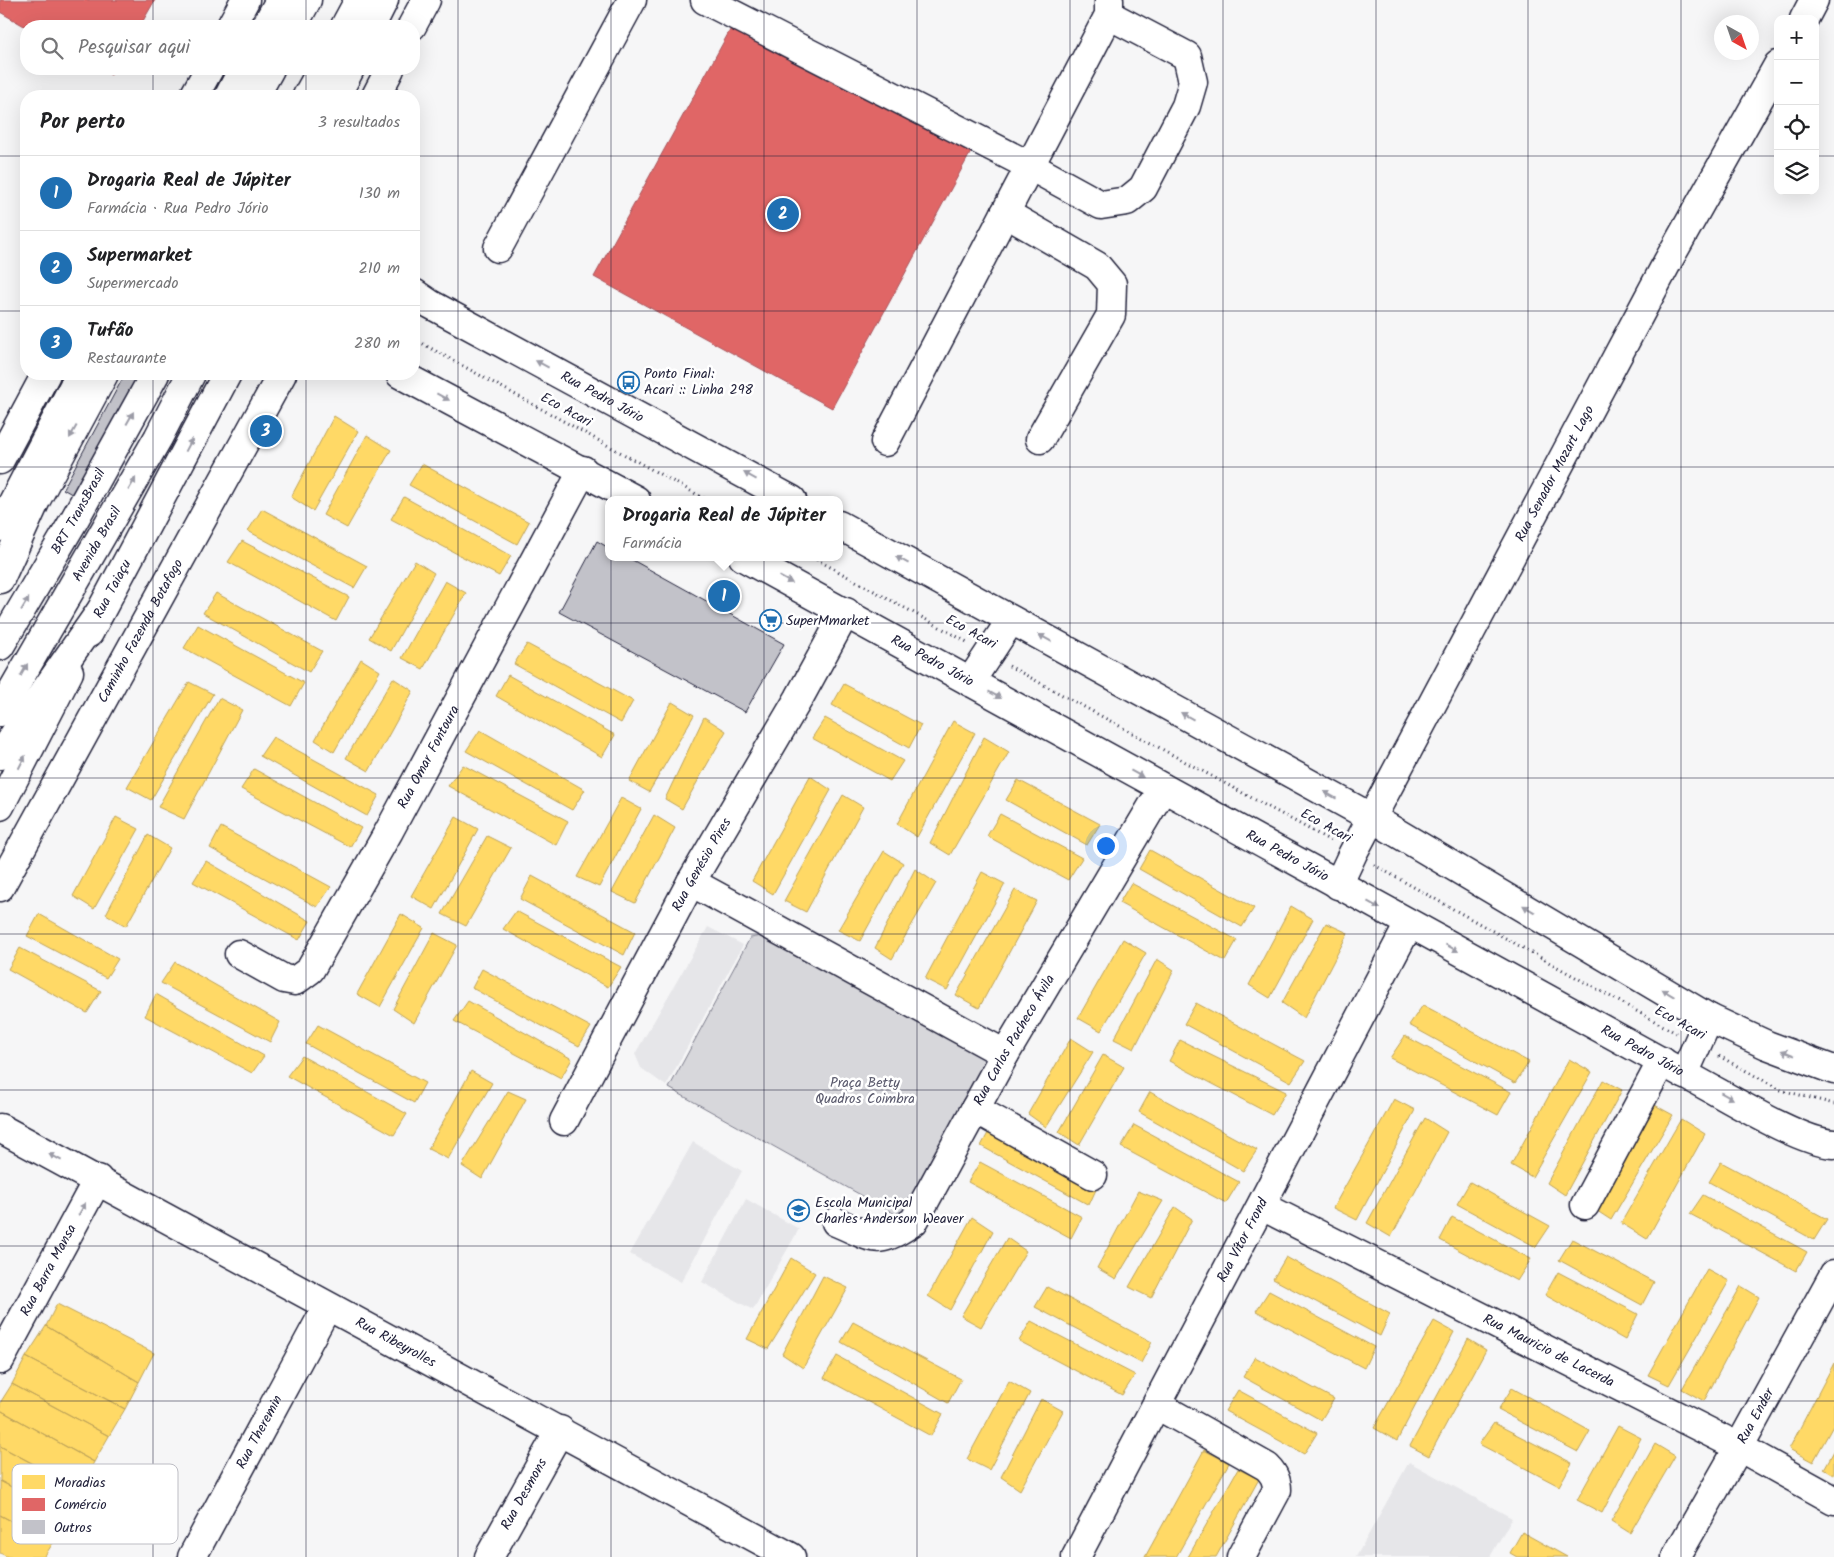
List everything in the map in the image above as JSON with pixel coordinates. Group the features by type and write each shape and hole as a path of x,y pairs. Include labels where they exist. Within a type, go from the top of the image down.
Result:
{"main road":[{"path":"234,20 245,0"},
{"path":"269,20 280,0"},
{"path":"296,20 307,0"},
{"path":"348,20 359,0"},
{"path":"374,20 384,0"},
{"path":"415,20 426,0"},
{"path":"498,248 632,0"},
{"path":"705,0 1030,166 1101,205 1127,201 1143,188 1186,106 1193,82 1187,56 1109,8 1030,166 885,442"},
{"path":"1806,15 1814,0"},
{"name":"Rua Senador Mozart Lago","path":"1338,885 1353,853 1668,261 1774,72"},
{"path":"197,90 206,75"},
{"path":"232,90 240,75"},
{"path":"258,90 267,75"},
{"path":"310,90 319,75"},
{"path":"339,90 347,75"},
{"path":"379,90 387,75"},
{"path":"1005,213 1097,266 1112,284 1111,315 1040,439"},
{"name":"Rua Pedro Jório","path":"420,297 785,496"},
{"path":"0,460 43,380"},
{"path":"0,527 77,380"},
{"path":"0,579 36,500 101,380"},
{"name":"BRT TransBrasil","path":"0,646 73,522 152,380"},
{"name":"Avenida Brasil","path":"0,712 158,438 189,380"},
{"name":"Rua Taiaçu","path":"0,806 100,612 224,380"},
{"name":"Caminho Fazenda Botafogo","path":"0,887 279,380"},
{"path":"411,380 629,496"},
{"name":"Rua Omar Fontoura","path":"239,954 284,979 295,980 310,970 390,831 583,470"},
{"path":"843,527 1372,818 1709,1018 1767,1044 1834,1070"},
{"name":"Rua Pedro Jório","path":"750,561 1673,1068 1788,1129 1831,1145"},
{"path":"0,755 100,612"},
{"name":"Rua Genésio Pires","path":"564,1121 691,882 799,698 846,612"},
{"path":"970,682 1012,620"},
{"name":"Rua Carlos Pacheco Ávila","path":"836,1222 877,1240 891,1237 914,1221 1005,1054 1163,788"},
{"path":"691,882 1005,1054"},
{"name":"Rua Vítor Frond","path":"1076,1557 1409,924"},
{"path":"1585,1205 1673,1068 1698,1045 1709,1018"},
{"path":"975,1109 1093,1175"},
{"name":"Rua Ribeyrolles","path":"0,1128 98,1179 327,1307 560,1430 779,1554"},
{"name":"Rua Barra Mansa","path":"0,1360 98,1179"},
{"name":"Rua Mauricio de Lacerda","path":"1262,1206 1739,1447 1834,1500"},
{"name":"Rua Ender","path":"1676,1557 1834,1274"},
{"name":"Rua Theremin","path":"192,1557 327,1307"},
{"path":"1157,1405 1267,1467 1273,1473 1278,1490 1241,1557"},
{"name":"Rua Desmons","path":"489,1557 560,1430"}],"path":[{"name":"Eco Acari","path":"420,342 700,496"},
{"name":"Eco Acari","path":"819,561 1782,1090 1834,1104"}],"shaded area":[{"path":"708,927 743,945 666,1086 641,1068 635,1054"},
{"path":"693,1142 742,1171 681,1282 630,1254"},
{"path":"746,1199 799,1229 753,1310 702,1282"},
{"path":"1409,1462 1512,1518 1490,1557 1356,1557"}],"green space":[{"name":"Praça Betty Quadros Coimbra","path":"769,935 991,1053 902,1218 669,1088 750,938"}],"building: Moradias":[{"path":"334,416 358,431 313,511 291,497"},
{"path":"367,435 391,450 347,528 323,515"},
{"path":"422,464 529,522 517,544 409,485"},
{"path":"404,497 511,556 499,576 391,519"},
{"path":"262,509 367,566 354,588 248,531"},
{"path":"242,541 349,597 336,621 228,562"},
{"path":"415,561 434,573 391,651 369,638"},
{"path":"445,581 466,593 423,669 402,658"},
{"path":"216,593 322,651 309,672 203,613"},
{"path":"198,625 304,683 291,706 184,648"},
{"path":"527,644 633,701 621,723 514,664"},
{"path":"361,659 380,671 334,752 315,740"},
{"path":"508,675 615,735 602,757 496,696"},
{"path":"393,678 413,691 369,771 346,758"},
{"path":"189,682 213,694 151,800 127,787"},
{"path":"844,684 921,725 909,748 832,705"},
{"path":"219,698 242,710 184,819 158,807"},
{"path":"672,702 694,715 649,792 629,781"},
{"path":"704,717 726,731 682,809 665,799"},
{"path":"825,718 903,761 890,781 812,738"},
{"path":"953,721 975,733 917,837 897,824"},
{"path":"480,730 585,790 572,810 466,751"},
{"path":"273,737 379,795 367,816 260,756"},
{"path":"984,737 1009,752 950,855 930,843"},
{"path":"463,765 568,821 556,845 448,786"},
{"path":"254,769 361,828 350,847 241,789"},
{"path":"810,776 831,790 773,894 752,881"},
{"path":"1018,780 1100,824 1087,845 1006,800"},
{"path":"843,795 863,807 806,912 784,901"},
{"path":"621,798 641,809 599,887 577,877"},
{"path":"1000,814 1082,858 1068,880 987,836"},
{"path":"654,815 675,828 635,903 612,892"},
{"path":"116,817 139,829 94,909 73,896"},
{"path":"456,817 478,829 434,909 411,896"},
{"path":"221,827 331,887 317,907 210,848"},
{"path":"148,835 170,848 126,926 106,914"},
{"path":"487,836 511,848 466,926 442,914"},
{"path":"1150,850 1254,908 1242,927 1139,869"},
{"path":"884,851 903,863 860,941 838,930"},
{"path":"206,861 310,921 299,940 193,882"},
{"path":"915,869 936,883 892,959 875,948"},
{"path":"982,872 1005,884 947,990 925,979"},
{"path":"532,876 635,932 624,955 520,899"},
{"path":"1131,883 1237,940 1225,961 1119,903"},
{"path":"1015,890 1037,901 979,1008 956,995"},
{"path":"1291,906 1313,919 1270,998 1249,985"},
{"path":"516,911 621,967 608,987 503,929"},
{"path":"39,914 118,959 106,978 27,936"},
{"path":"401,914 424,928 380,1007 357,994"},
{"path":"1326,923 1348,933 1304,1018 1282,1003"},
{"path":"434,933 457,945 414,1023 393,1009"},
{"path":"1123,939 1146,953 1101,1031 1078,1018"},
{"path":"20,948 101,991 87,1013 8,969"},
{"path":"1157,959 1174,970 1134,1049 1114,1039"},
{"path":"175,962 280,1022 270,1042 161,983"},
{"path":"482,969 591,1027 579,1046 472,988"},
{"path":"156,994 264,1056 252,1073 145,1016"},
{"path":"468,1001 572,1059 561,1078 454,1021"},
{"path":"1196,1003 1305,1061 1291,1082 1184,1024"},
{"path":"1423,1005 1529,1062 1515,1083 1409,1025"},
{"path":"318,1025 425,1083 414,1103 306,1044"},
{"path":"1405,1036 1511,1092 1498,1115 1390,1058"},
{"path":"1071,1038 1093,1052 1046,1127 1028,1114"},
{"path":"1180,1040 1286,1092 1272,1115 1169,1061"},
{"path":"1103,1055 1124,1067 1079,1145 1059,1132"},
{"path":"302,1056 407,1114 394,1135 287,1076"},
{"path":"1569,1059 1592,1072 1532,1177 1511,1165"},
{"path":"471,1071 492,1083 448,1159 428,1149"},
{"path":"1603,1080 1622,1090 1565,1195 1547,1183"},
{"path":"508,1091 526,1099 482,1179 462,1166"},
{"path":"1150,1092 1257,1150 1243,1171 1139,1112"},
{"path":"1394,1099 1415,1110 1357,1220 1333,1208"},
{"path":"1651,1103 1673,1115 1611,1220 1591,1207"},
{"path":"1425,1118 1447,1132 1391,1237 1367,1223"},
{"path":"1681,1119 1705,1134 1647,1239 1621,1223"},
{"path":"993,1124 1099,1183 1089,1205 981,1146"},
{"path":"1134,1125 1239,1182 1226,1203 1121,1147"},
{"path":"980,1162 1082,1217 1071,1238 968,1182"},
{"path":"1721,1162 1827,1219 1814,1240 1709,1182"},
{"path":"1470,1182 1550,1226 1536,1247 1457,1204"},
{"path":"1138,1191 1163,1201 1116,1279 1097,1268"},
{"path":"1703,1195 1807,1252 1796,1271 1690,1214"},
{"path":"1175,1207 1192,1219 1151,1298 1129,1287"},
{"path":"972,1217 993,1231 950,1310 928,1296"},
{"path":"1452,1217 1531,1259 1517,1281 1440,1240"},
{"path":"1007,1238 1026,1251 981,1327 961,1316"},
{"path":"1572,1239 1654,1282 1642,1305 1559,1260"},
{"path":"1286,1257 1390,1314 1380,1336 1273,1279"},
{"path":"791,1258 815,1273 768,1349 747,1339"},
{"path":"1707,1269 1729,1281 1669,1385 1648,1375"},
{"path":"1558,1272 1638,1314 1625,1340 1545,1295"},
{"path":"823,1276 848,1288 803,1368 782,1354"},
{"path":"1741,1286 1759,1297 1704,1401 1682,1389"},
{"path":"1047,1287 1152,1342 1141,1363 1035,1307"},
{"path":"1269,1291 1374,1347 1364,1368 1256,1311"},
{"path":"57,1304 154,1353 139,1382 46,1326"},
{"path":"1031,1321 1135,1375 1122,1395 1019,1341"},
{"path":"1434,1321 1454,1332 1397,1441 1374,1428"},
{"path":"853,1322 961,1379 948,1403 841,1342"},
{"path":"46,1326 139,1382 125,1409 26,1357"},
{"path":"1468,1339 1486,1350 1429,1456 1410,1446"},
{"path":"837,1356 943,1414 931,1436 824,1378"},
{"path":"26,1357 125,1409 109,1436 12,1384"},
{"path":"1255,1357 1334,1399 1321,1420 1243,1377"},
{"path":"1834,1363 1834,1424 1813,1462 1789,1449"},
{"path":"1009,1381 1030,1393 989,1470 967,1459"},
{"path":"12,1384 109,1436 94,1462 0,1410 0,1403"},
{"path":"1512,1388 1590,1431 1578,1452 1498,1410"},
{"path":"1238,1390 1317,1433 1304,1454 1225,1411"},
{"path":"1041,1399 1063,1411 1020,1490 1001,1477"},
{"path":"0,1410 94,1462 93,1464 33,1464 0,1446"},
{"path":"1494,1423 1572,1463 1559,1486 1479,1444"},
{"path":"1618,1426 1641,1438 1602,1513 1577,1500"},
{"path":"1655,1444 1675,1456 1630,1533 1611,1521"},
{"path":"0,1446 33,1464 12,1464 12,1487 0,1481"},
{"path":"1204,1450 1229,1463 1176,1557 1145,1557"},
{"path":"1834,1451 1834,1475 1824,1469"},
{"path":"1238,1469 1259,1479 1216,1557 1188,1557"},
{"path":"0,1481 12,1487 12,1521 0,1515"},
{"path":"0,1515 12,1521 12,1544 52,1544 44,1557 8,1557 0,1553"},
{"path":"1522,1532 1567,1557 1517,1557 1510,1553"}],"building: Comércio":[{"path":"0,0 155,0 143,20 20,20 20,24 0,12"},
{"path":"734,23 972,150 832,408 594,277"}],"building: Outros":[{"path":"122,380 140,380 77,497 63,489"},
{"path":"597,541 605,546 605,561 634,561 784,644 745,712 559,612"}],"place":[{"name":"Supermarket","path":"783,214"},
{"name":"Ponto Final: Acari :: Linha 298","path":"628,382"},
{"name":"Tufão","path":"266,431"},
{"name":"Drogaria Real de Júpiter","path":"724,596"},
{"name":"SuperMmarket","path":"770,621"},
{"name":"Escola Municipal Charles Anderson Weaver","path":"799,1211"}]}
